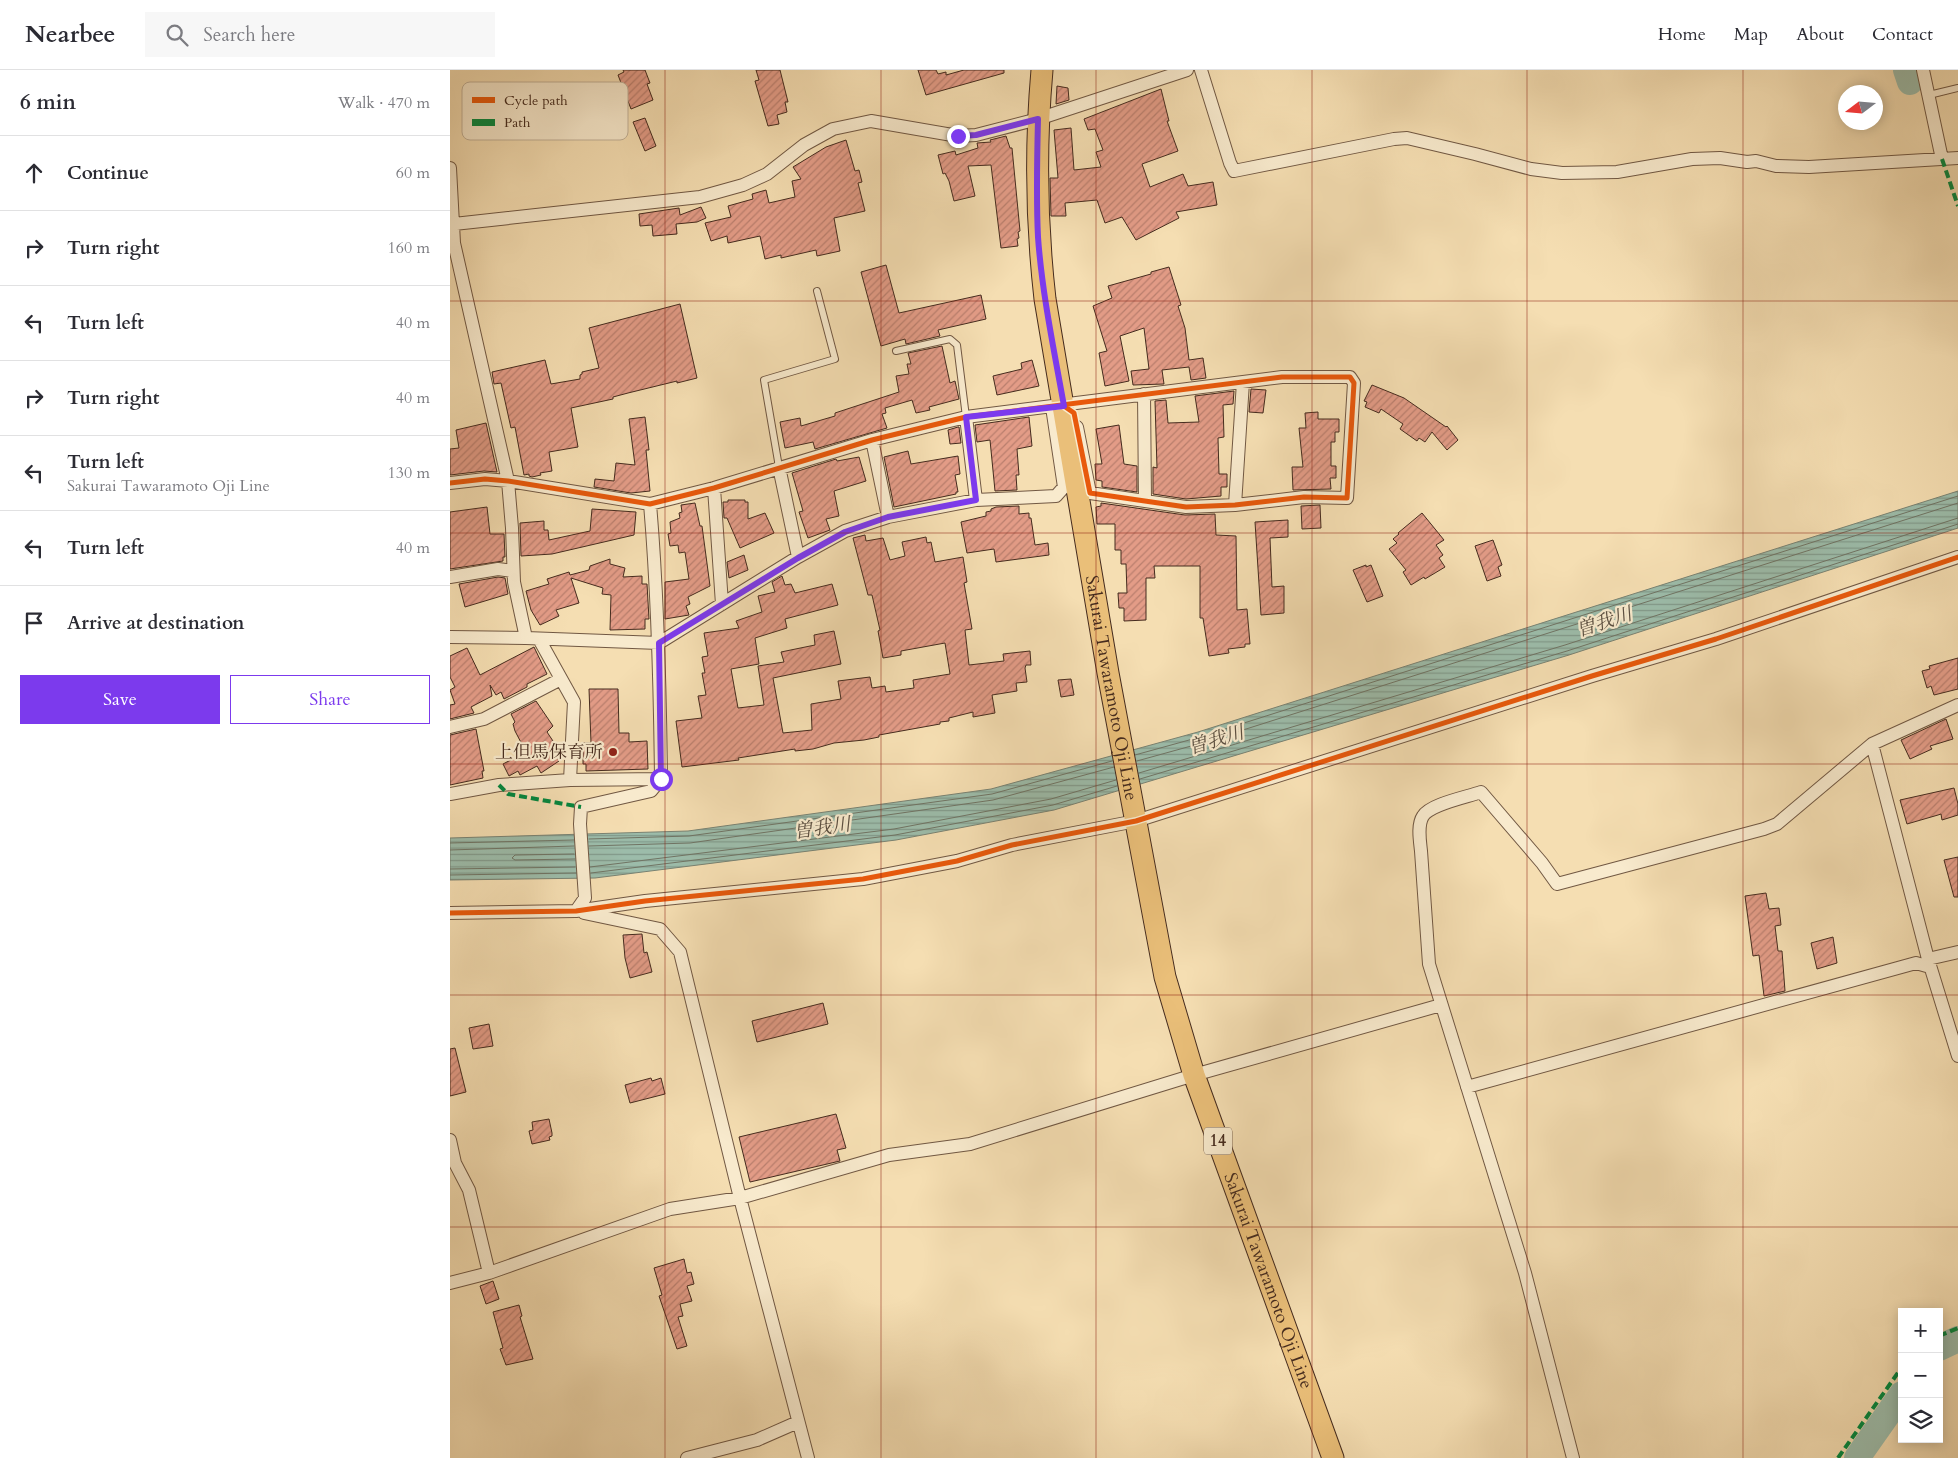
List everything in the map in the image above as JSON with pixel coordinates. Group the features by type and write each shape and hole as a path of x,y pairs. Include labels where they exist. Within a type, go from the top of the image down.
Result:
{"main road":[{"name":"Sakurai Tawaramoto Oji Line","path":"1042,70 1036,163 1038,238 1058,406 1076,487 1165,978 1194,1075 1333,1458"}],"street":[{"path":"454,224 700,197 743,185 767,174 804,144 833,128 871,122 958,136 976,135 1038,119 1187,70"},
{"path":"1200,70 1234,171 1407,138 1531,169 1562,173 1617,172 1701,159 1720,158 1747,162 1756,161 1776,166 1810,167 1958,158"},
{"path":"1923,70 1942,159"},
{"path":"450,168 454,243 508,481 514,582 532,638 561,679 574,702 570,780"},
{"path":"450,483 485,480 508,481 650,504 714,488 872,440 966,417 1282,377 1350,378 1354,383 1347,498 1304,497 1235,505 1186,507 1090,493 1074,413 1058,406"},
{"path":"1235,505 1244,382"},
{"path":"1144,394 1145,501"},
{"path":"450,637 659,643 798,558 845,532 888,517 976,500 1056,496 1064,487 1058,406"},
{"path":"966,417 976,500"},
{"path":"872,440 888,517"},
{"path":"780,467 798,558"},
{"path":"714,488 722,604"},
{"path":"576,911 585,898 580,824 581,807 651,791 661,779 659,643 656,573 650,504"},
{"path":"450,913 576,911 645,901 863,880 958,861 1012,845 1136,818 1716,639 1958,557"},
{"path":"450,577 498,569 513,571"},
{"path":"450,727 484,719 561,679"},
{"path":"1573,1458 1525,1273 1429,964 1420,851 1422,817 1429,809 1481,792 1542,863 1557,884 1778,824 1872,744 1958,705"},
{"path":"1872,744 1929,964 1958,1056"},
{"path":"450,794 499,785 570,780 661,779"},
{"path":"576,911 660,929 680,952 740,1198 808,1458"},
{"path":"1468,1088 1916,963 1929,964 1958,952"},
{"path":"450,1284 488,1273 670,1209 740,1198 889,1155 970,1144 1194,1075 1441,1006"},
{"path":"450,1140 455,1163 469,1190 488,1273"},
{"path":"687,1458 757,1440 798,1422"}],"lane":[{"path":"1929,95 1958,88"},
{"path":"780,467 764,380 835,358 817,291"},
{"path":"896,351 950,339 957,345 966,417"}],"water":[{"name":"曽我川","path":"1958,491 1958,528 1569,655 1054,810 896,840 595,878 450,880 450,838 688,831 991,789 1198,732"}],"building":[{"path":"623,70 645,70 650,83 647,84 653,100 631,109 628,101 628,82 621,82 618,75 624,72"},
{"path":"756,70 780,70 788,102 785,102 787,112 777,115 779,124 768,126 755,81 759,80"},
{"path":"918,70 936,70 938,74 946,72 946,75 964,70 1004,70 1004,73 926,95"},
{"path":"1057,86 1068,88 1069,100 1056,104"},
{"path":"1161,89 1169,121 1167,121 1178,151 1142,164 1150,187 1183,174 1188,186 1213,182 1217,205 1176,212 1179,218 1136,240 1122,217 1105,223 1097,200 1065,203 1066,216 1051,216 1050,178 1058,178 1054,130 1071,128 1074,170 1101,167 1096,152 1103,150 1095,129 1088,130 1084,119"},
{"path":"645,118 656,146 645,151 633,122"},
{"path":"1006,136 1010,148 1012,148 1020,231 1018,232 1019,238 1017,239 1018,246 1001,248 991,165 968,166 975,196 954,201 949,181 945,173 943,174 938,155 955,151 956,155 978,148 977,143 991,142 990,140"},
{"path":"846,140 855,171 859,170 862,182 858,183 865,211 834,218 840,251 817,256 816,250 781,258 781,255 765,259 760,236 728,243 727,236 711,241 705,223 731,217 728,206 753,199 752,194 766,190 769,203 795,197 792,181 801,179 793,167 826,147"},
{"path":"701,207 706,218 697,222 676,224 677,234 653,236 652,225 640,226 639,214 679,208 680,215"},
{"path":"886,265 899,313 981,295 986,319 938,330 940,336 906,344 905,339 881,346 861,272"},
{"path":"1169,267 1181,305 1178,306 1185,328 1189,360 1203,358 1206,378 1191,380 1189,367 1162,370 1164,384 1133,385 1131,371 1149,369 1144,328 1120,336 1129,381 1105,386 1099,353 1107,351 1093,306 1112,298 1108,286"},
{"path":"680,304 697,378 677,383 677,381 613,397 613,399 571,408 578,447 549,452 552,471 540,473 541,475 532,477 529,474 524,475 515,427 511,428 501,383 494,384 492,372 545,360 551,384 580,379 582,372 599,368 589,328"},
{"path":"942,346 950,383 955,381 959,399 929,407 930,410 916,413 912,400 885,408 886,413 882,414 887,428 815,449 813,442 785,448 780,422 800,418 801,426 835,416 835,413 899,392 896,376 909,374 907,364 911,364 908,353"},
{"path":"1032,360 1039,386 997,395 993,376 1022,369 1021,363"},
{"path":"1372,385 1404,398 1447,426 1458,440 1447,450 1432,432 1425,442 1419,438 1417,441 1400,429 1403,424 1381,409 1379,413 1365,407 1367,402 1364,401"},
{"path":"1251,389 1266,390 1263,413 1249,412"},
{"path":"1234,391 1233,404 1223,405 1224,437 1218,438 1219,474 1227,474 1227,487 1221,487 1221,496 1186,499 1153,494 1153,467 1157,468 1155,401 1166,400 1168,423 1199,422 1195,396"},
{"path":"1318,412 1318,419 1339,419 1339,432 1335,432 1335,442 1331,442 1331,466 1336,466 1336,478 1330,478 1331,489 1293,490 1292,467 1303,467 1299,428 1306,428 1305,413"},
{"path":"645,417 649,450 646,450 650,491 631,493 594,487 595,479 614,481 616,463 635,465 629,419"},
{"path":"1029,417 1032,446 1017,449 1019,475 1016,475 1017,490 995,491 990,440 977,442 975,425"},
{"path":"486,423 497,472 484,471 450,475 450,449 459,448 456,430"},
{"path":"1119,425 1124,464 1137,466 1137,492 1102,487 1102,481 1096,480 1095,464 1102,464 1096,429"},
{"path":"959,427 961,443 950,444 948,430"},
{"path":"908,451 911,464 958,456 960,474 955,475 958,492 894,507 884,457"},
{"path":"859,457 866,481 834,491 839,516 826,519 830,530 808,538 799,512 803,511 792,473 836,459 837,461"},
{"path":"728,500 745,500 745,502 748,502 748,519 765,513 774,533 740,548 727,518 724,518 723,502 728,502"},
{"path":"695,503 700,526 702,526 710,586 688,597 690,604 686,606 689,615 665,619 665,582 689,579 685,552 679,553 678,545 670,546 668,534 671,533 670,522 680,518 679,513 682,512 681,505"},
{"path":"1101,503 1185,515 1215,514 1216,535 1236,536 1237,610 1247,609 1250,644 1245,644 1245,647 1228,649 1229,653 1209,656 1203,618 1200,618 1200,566 1154,566 1155,578 1146,578 1146,620 1124,621 1124,608 1119,608 1118,593 1127,593 1126,564 1121,564 1121,550 1115,550 1115,524 1097,524 1096,507 1101,506"},
{"path":"1320,505 1321,528 1302,529 1301,506"},
{"path":"1019,506 1019,514 1029,513 1035,545 1048,543 1049,555 996,562 994,549 967,553 961,522 986,516 986,512 996,507"},
{"path":"487,507 490,534 504,534 505,557 503,557 503,561 450,569 450,512"},
{"path":"592,509 636,512 634,535 552,554 521,556 520,523 544,521 544,530 548,530 549,540 590,531"},
{"path":"1422,513 1444,540 1436,545 1443,555 1439,558 1445,567 1411,585 1403,572 1406,570 1389,549 1397,543 1393,539 1398,533"},
{"path":"1288,520 1288,537 1270,538 1272,587 1284,586 1284,613 1261,615 1255,522"},
{"path":"865,535 866,541 883,538 890,560 905,556 902,542 926,537 927,543 931,542 935,562 963,557 967,582 964,583 972,629 965,630 969,665 1004,661 1003,654 1030,651 1031,665 1026,665 1025,668 1027,682 1016,683 1017,691 992,695 995,713 973,717 973,712 949,718 949,721 940,722 940,724 879,735 879,737 864,740 682,767 676,721 702,718 698,696 706,695 702,673 705,673 702,657 708,656 704,633 739,628 736,621 762,612 758,596 775,592 772,582 782,576 785,585 791,584 795,593 832,584 838,605 785,619 787,628 755,638 759,664 731,669 738,708 764,705 758,666 784,662 781,652 815,645 814,635 834,631 841,664 773,678 783,733 812,730 811,704 841,699 838,681 870,677 872,688 885,686 886,692 914,688 913,680 950,674 945,643 901,651 901,655 883,658 878,631 880,630 872,595 868,595 853,538"},
{"path":"1493,540 1502,565 1498,567 1501,576 1487,581 1475,546"},
{"path":"744,555 748,570 729,578 727,562"},
{"path":"610,559 610,564 625,568 623,577 642,576 642,584 647,584 649,619 645,619 645,629 610,630 611,595 602,594 603,588 571,578 579,603 556,610 559,616 540,625 531,610 526,591 549,584 547,579 569,572 570,575 589,570 590,566"},
{"path":"1366,565 1366,567 1371,565 1383,596 1367,602 1353,570"},
{"path":"498,577 505,578 508,594 465,607 459,584"},
{"path":"534,647 547,674 504,699 501,692 496,695 490,685 492,696 471,707 474,713 450,719 450,705 455,704 450,690 455,687 450,677 450,656 467,648 480,675"},
{"path":"1958,658 1958,689 1934,695 1931,686 1927,688 1922,671 1930,669 1929,666"},
{"path":"1071,679 1074,695 1061,697 1058,680"},
{"path":"589,689 618,689 619,733 629,733 629,742 647,741 648,769 586,771 586,764 583,764 583,743 591,743"},
{"path":"536,701 553,726 547,732 557,747 552,750 559,761 541,773 537,766 520,775 518,771 509,776 503,764 526,752 515,731 513,724 515,722 511,714"},
{"path":"1946,719 1953,739 1930,746 1932,749 1910,759 1901,740"},
{"path":"476,729 484,771 482,771 483,778 450,785 450,735"},
{"path":"1954,788 1958,804 1958,815 1942,820 1941,814 1907,824 1900,800"},
{"path":"1958,857 1958,897 1954,897 1944,860"},
{"path":"1766,893 1769,909 1779,908 1781,925 1775,926 1778,951 1782,951 1785,991 1764,996 1759,955 1753,956 1745,896"},
{"path":"642,934 644,953 647,952 652,972 630,978 625,958 623,935"},
{"path":"1833,937 1837,963 1817,969 1811,943"},
{"path":"823,1003 828,1024 757,1042 752,1021"},
{"path":"489,1024 493,1046 473,1049 469,1028"},
{"path":"455,1048 466,1092 450,1096 450,1049"},
{"path":"651,1078 652,1081 661,1078 665,1094 630,1103 625,1085"},
{"path":"836,1114 846,1148 837,1150 840,1161 750,1182 739,1137"},
{"path":"549,1119 552,1133 552,1136 549,1137 550,1140 532,1144 529,1131 533,1130 532,1122"},
{"path":"684,1259 687,1273 691,1272 694,1284 687,1286 692,1301 680,1304 683,1316 678,1317 687,1346 677,1349 659,1296 662,1295 654,1268"},
{"path":"493,1281 499,1299 486,1304 480,1286"},
{"path":"519,1305 522,1316 520,1317 533,1359 506,1365 500,1349 503,1348 493,1312"}],"waterway":[{"path":"1906,70 1910,82"},
{"path":"1943,1346 1958,1339"},
{"path":"1857,1458 1899,1398"}],"marked path":[{"path":"1942,159 1958,206"},
{"path":"499,785 508,794 581,807"},
{"path":"1943,1334 1958,1328"},
{"path":"1838,1458 1898,1373"}],"cycle path":[{"path":"450,483 485,479 508,481 650,504 714,488 872,440 966,417 1282,377 1350,377 1354,383 1347,498 1304,497 1235,505 1186,507 1090,493 1074,413 1064,406"},
{"path":"450,913 576,911 645,901 863,879 957,861 1012,845 1136,821 1592,676 1716,639 1958,557"}],"place":[{"name":"上但馬保育所","path":"613,752"}],"route":[{"path":"661,779 659,643 798,558 845,532 888,517 976,500 966,417 1064,406 1045,299 1038,238 1036,163 1038,119 976,135 958,136"}]}
